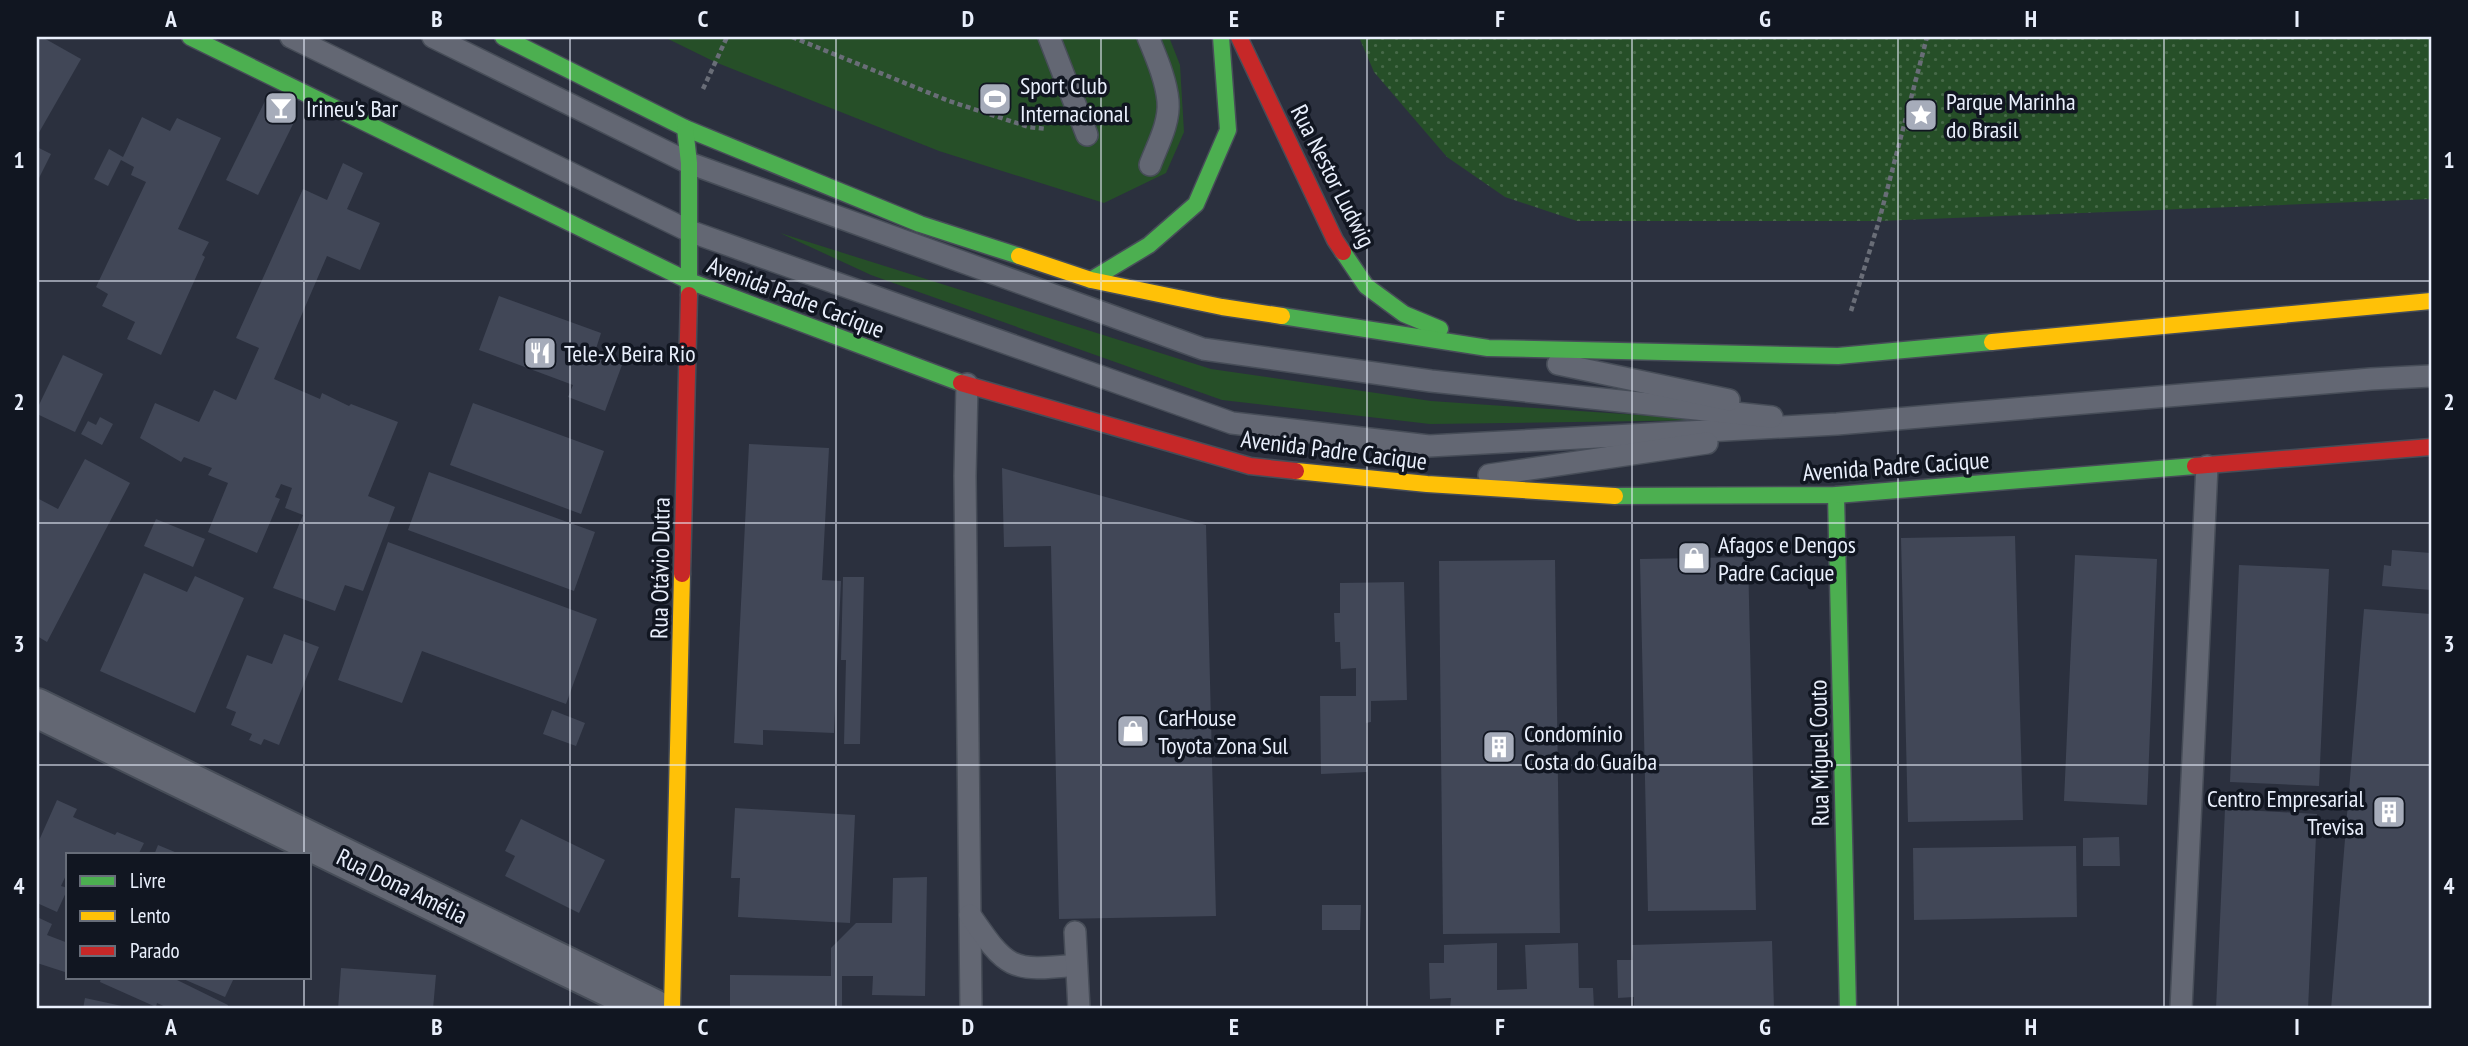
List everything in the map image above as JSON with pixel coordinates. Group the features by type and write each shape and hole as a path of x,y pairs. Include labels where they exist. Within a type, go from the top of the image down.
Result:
{"main road":[{"name":"Avenida Padre Cacique","path":"190,37 689,281 967,384 1250,466 1427,484 1591,496 1836,495 2431,447"},
{"path":"503,37 685,128 920,224 1091,280 1222,307 1488,348 1838,356 2431,301"},
{"path":"1091,280 1149,245 1196,204 1228,130 1221,37"},
{"name":"Rua Nestor Ludwig","path":"1239,37 1335,240 1366,286 1404,314 1488,348"},
{"name":"Rua Otávio Dutra","path":"672,1009 689,281 689,163 685,128"},
{"name":"Rua Miguel Couto","path":"1836,495 1848,1009"}],"street":[{"name":"Rua Dona Amélia","path":"37,708 654,1009"}],"lane":[{"path":"291,37 689,231 1232,423 1429,446 1837,424 2431,376"},
{"path":"433,37 689,163 1203,349 1431,381 1837,424"},
{"path":"1049,37 1087,135"},
{"path":"1148,37 1159,64 1168,102 1165,125 1150,166"},
{"path":"1488,348 1837,424"},
{"path":"2371,379 2431,369"},
{"path":"967,384 965,476 971,1009"},
{"path":"1427,484 1837,424"},
{"path":"2181,1009 2207,466"},
{"path":"970,915 994,949 1017,967 1076,965"},
{"path":"1075,932 1079,1009"}],"path":[{"path":"685,128 727,37"},
{"path":"792,37 949,101 1029,127 1087,135"},
{"path":"1838,356 1879,221 1927,37"}],"green space":[{"name":"Sport Club Internacional","path":"664,37 1169,37 1180,65 1184,132 1166,173 1104,203 939,151 715,62"},
{"name":"Parque Marinha do Brasil","path":"1359,37 2431,37 2431,199 1879,221 1577,221 1505,197 1447,157 1374,72"},
{"path":"780,233 1211,369 1431,401 1713,420 1430,424 1222,400 871,275"}],"building":[{"path":"37,37 42,37 81,59 37,136"},
{"path":"266,99 297,116 258,195 226,180"},
{"path":"142,117 170,131 177,118 221,138 178,229 209,242 202,255 205,257 161,355 127,339 135,322 102,306 108,294 96,287 146,182 131,175 134,167 121,160 108,186 94,179 109,149 123,157"},
{"path":"37,147 51,154 37,182"},
{"path":"343,163 363,173 347,209 380,223 360,270 327,256 274,379 320,399 322,393 349,406 351,404 398,422 368,496 395,507 363,591 345,585 335,611 273,588 303,515 285,508 292,488 281,484 275,497 280,499 257,553 208,532 228,483 208,475 212,468 184,457 181,462 140,438 155,403 199,422 214,390 236,400 259,348 236,338 303,189 327,200"},
{"name":"Tele-X Beira Rio","path":"499,296 601,333 594,355 622,365 605,411 568,397 573,385 479,350"},
{"path":"63,355 103,374 75,432 37,414"},
{"path":"473,403 604,451 581,514 450,465"},
{"path":"100,417 113,424 102,445 81,434 88,421 96,425"},
{"path":"749,444 829,448 822,580 841,581 834,733 763,730 763,745 734,743"},
{"path":"85,459 130,483 47,642 37,636 37,498 58,509"},
{"name":"CarHouse Toyota Zona Sul","path":"1002,468 1206,525 1216,916 1059,919 1051,546 1004,547"},
{"path":"429,472 595,532 574,591 408,530"},
{"path":"156,519 205,539 193,567 144,546"},
{"path":"2015,536 2023,820 1908,822 1901,538"},
{"path":"388,542 597,619 566,704 422,651 402,703 338,680"},
{"path":"2392,550 2431,553 2431,590 2382,586 2384,565 2391,566"},
{"path":"2075,555 2157,559 2147,805 2064,801"},
{"path":"1748,557 1756,910 1648,911 1640,559"},
{"name":"Condomínio Costa do Guaíba","path":"1555,560 1560,933 1443,934 1439,561"},
{"path":"2239,565 2329,569 2319,786 2230,782"},
{"path":"144,573 187,592 195,576 244,598 195,713 100,671"},
{"path":"843,577 864,577 860,744 844,744 846,660 841,660"},
{"path":"1404,582 1407,700 1371,701 1371,722 1366,723 1367,772 1321,774 1320,696 1356,696 1356,668 1341,669 1340,642 1335,642 1334,613 1340,613 1340,583"},
{"name":"Centro Empresarial Trevisa","path":"2364,609 2431,614 2431,1009 2331,1009"},
{"path":"284,634 319,647 279,745 264,739 261,745 249,740 252,734 231,725 236,712 226,708 247,655 272,664"},
{"path":"552,710 585,723 576,746 543,734"},
{"path":"57,800 77,809 73,817 115,835 117,832 144,843 139,853 66,853 66,875 61,886 66,887 66,892 57,912 37,903 37,845"},
{"path":"735,808 855,815 850,923 738,917 740,878 731,878"},
{"path":"2225,809 2317,814 2308,1009 2216,1009"},
{"path":"521,819 605,860 579,913 505,876 515,856 505,851"},
{"path":"2119,837 2120,866 2083,866 2083,838"},
{"path":"158,845 177,853 155,853"},
{"path":"2076,846 2077,917 1914,920 1913,848"},
{"path":"927,877 925,996 872,995 873,976 842,976 842,1009 730,1009 730,975 831,976 831,948 856,923 892,923 893,878"},
{"path":"1322,905 1361,905 1360,930 1322,930"},
{"path":"37,917 52,924 47,935 66,942 66,972 37,963"},
{"path":"1772,941 1774,1009 1634,1009 1634,997 1618,998 1617,960 1633,960 1632,945"},
{"path":"1497,943 1497,990 1527,989 1525,945 1578,943 1579,988 1593,988 1594,1007 1450,1008 1451,998 1430,999 1429,963 1444,963 1444,945"},
{"path":"341,968 436,975 433,1009 338,1009"},
{"path":"101,979 175,979 228,1005 227,1009 170,1009 157,1003 156,1007 100,982"},
{"path":"183,979 234,979 225,997"},
{"path":"85,998 131,1008 131,1009 83,1009"}],"traffic: fast":[{"path":"190,37 689,281 961,383"},
{"path":"503,37 685,128 920,224 1019,256"},
{"path":"1091,280 1149,245 1196,204 1228,130 1221,37"},
{"path":"685,128 689,163 689,295"},
{"path":"1343,252 1366,286 1404,314 1440,329"},
{"path":"1282,316 1488,348 1838,356 1992,342"},
{"path":"1615,496 1836,495 2195,466"},
{"path":"1836,495 1848,1009"}],"traffic: slow":[{"path":"1019,256 1091,280 1222,307 1282,316"},
{"path":"1992,342 2431,301"},
{"path":"1296,471 1427,484 1615,496"},
{"path":"672,1009 682,574"}],"traffic: jam":[{"path":"1239,37 1343,252"},
{"path":"682,574 689,295"},
{"path":"961,383 1250,466 1296,471"},
{"path":"2195,466 2431,447"}],"place":[{"name":"Sport Club Internacional","path":"995,99"},
{"name":"Irineu's Bar","path":"281,108"},
{"name":"Parque Marinha do Brasil","path":"1921,115"},
{"name":"Tele-X Beira Rio","path":"540,353"},
{"name":"Afagos e Dengos Padre Cacique","path":"1694,558"},
{"name":"CarHouse Toyota Zona Sul","path":"1133,731"},
{"name":"Condomínio Costa do Guaíba","path":"1499,747"},
{"name":"Centro Empresarial Trevisa","path":"2389,812"}]}
